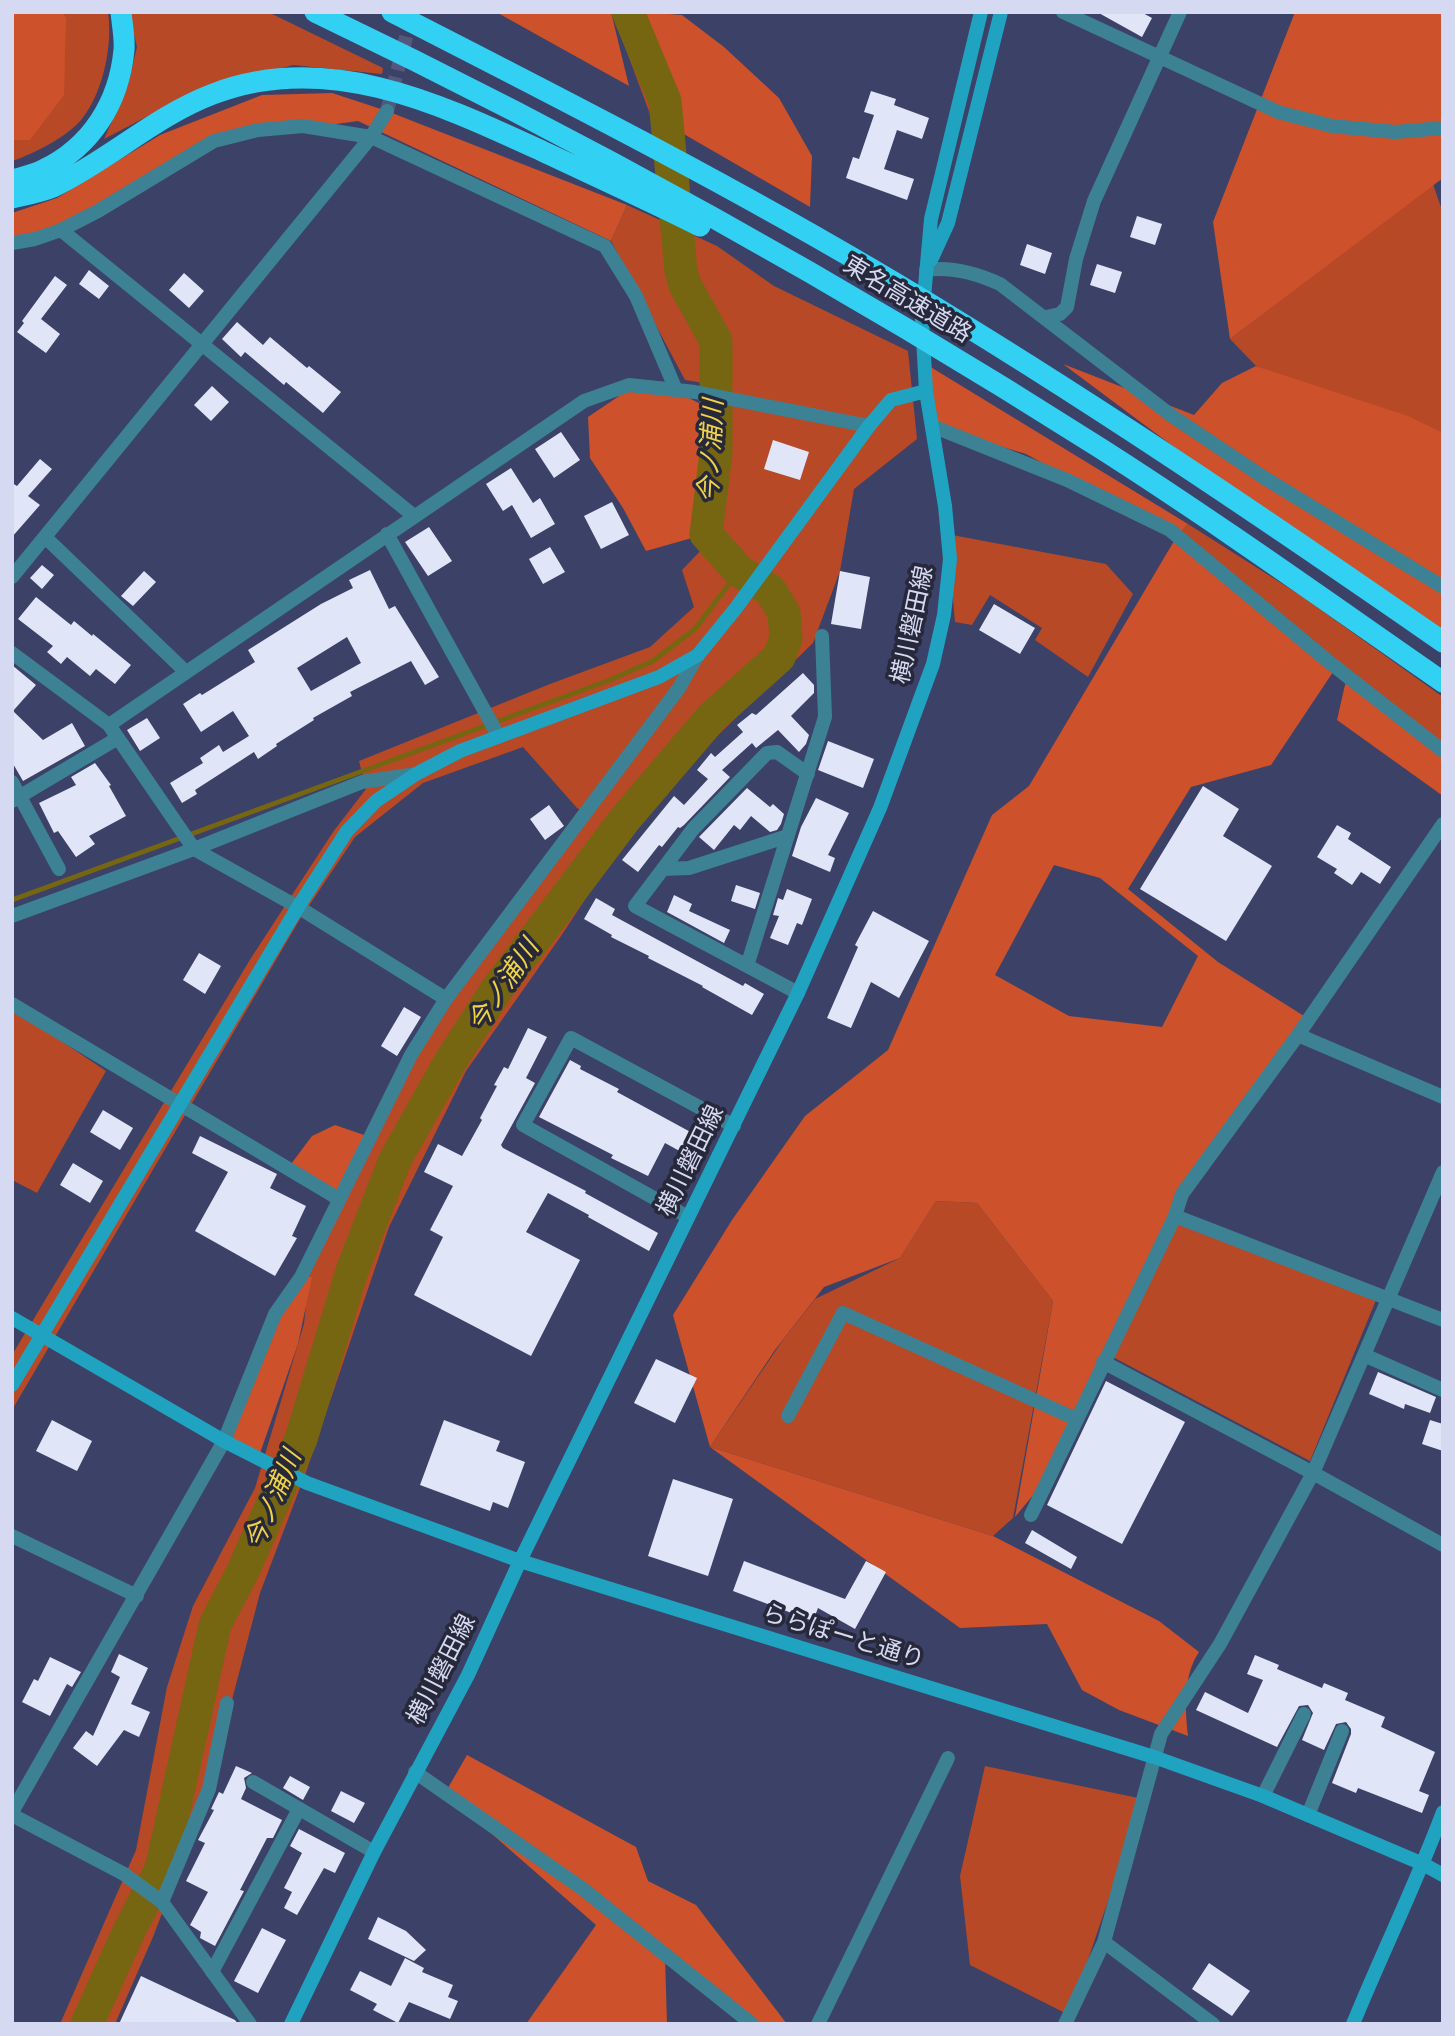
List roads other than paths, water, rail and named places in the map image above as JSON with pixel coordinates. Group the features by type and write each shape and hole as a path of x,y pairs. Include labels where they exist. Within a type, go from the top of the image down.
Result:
{"highway":[{"path":"12,180 42,171 72,153 97,128 114,95 124,49 121,12"},
{"path":"316,12 517,111 626,179"},
{"name":"東名高速道路","path":"392,12 634,137 895,283 1098,409 1443,642"},
{"path":"12,198 51,188 182,108 214,93 247,84 311,78 347,81 392,90 626,179"},
{"name":"東名高速道路","path":"626,179 898,322 1101,449 1443,682"}],"street":[{"name":"横川磐田線","path":"926,270 948,223 1001,12"},
{"path":"1063,12 1278,112 1319,123 1395,132 1443,128"},
{"path":"1046,317 1060,314 1067,306 1076,259 1094,201 1180,12"},
{"name":"横川磐田線","path":"291,2024 374,1852 468,1675 520,1561 797,993 880,808 933,664 944,615 950,559 945,506 926,391 922,320 931,219 976,14"},
{"path":"12,577 371,137 387,111"},
{"path":"12,243 61,230 99,211 214,141 258,130 303,126 371,137 605,246 636,296 676,390"},
{"path":"61,230 414,516"},
{"path":"926,270 943,267 978,274 1000,284 1172,416 1263,477 1443,587"},
{"path":"109,725 584,401 629,385 695,392 869,426"},
{"path":"250,2024 162,1902 124,1874 12,1813 224,1441 275,1314 301,1278 411,1055 446,999 679,688 698,655 736,608 869,426 891,400 926,391"},
{"path":"932,426 1067,480 1170,530 1329,662 1443,751"},
{"path":"387,534 499,737"},
{"path":"45,537 186,672"},
{"path":"747,966 825,716 822,636"},
{"path":"12,653 109,725 194,849 298,908 446,999"},
{"path":"12,1385 347,831 376,801 416,774 460,751 659,677 698,655"},
{"path":"16,799 118,738"},
{"path":"797,993 635,906 693,829 767,753 777,752 808,774"},
{"path":"12,916 194,849 362,782 416,774"},
{"path":"12,782 16,799 59,869"},
{"path":"1031,1515 1175,1216 1182,1194 1297,1035 1443,824"},
{"path":"663,869 689,868 788,836"},
{"path":"12,1004 339,1199"},
{"path":"1297,1035 1443,1097"},
{"path":"688,1217 523,1125 570,1038 734,1126"},
{"path":"1065,2024 1104,1942 1161,1734 1220,1644 1313,1473 1443,1172"},
{"path":"1175,1216 1443,1320"},
{"path":"788,1416 843,1313 1076,1419"},
{"name":"ららぽーと通り","path":"12,1318 224,1441 307,1483 520,1561 1154,1757 1263,1796 1423,1864"},
{"path":"1364,1355 1443,1390"},
{"path":"1103,1362 1443,1545"},
{"path":"12,1536 136,1597"},
{"path":"162,1902 209,1789 227,1703"},
{"path":"1263,1796 1304,1714"},
{"path":"1308,1815 1342,1731"},
{"path":"818,2024 948,1758"},
{"path":"415,1772 583,1889 752,2024"},
{"path":"253,1782 374,1852"},
{"path":"212,1972 299,1809"},
{"path":"1353,2024 1443,1812"},
{"path":"1423,1864 1443,1875"},
{"path":"1104,1942 1213,2024"}],"waterway":[{"name":"今ノ浦川","path":"87,2024 130,1929 161,1869 215,1625 243,1571 301,1439 352,1271 395,1160 450,1062 497,989 625,819 712,717 779,657 786,638 784,613 770,590 739,571 706,534 716,453 716,341 685,285 681,271 665,101 628,12"},
{"path":"12,900 610,680 653,661 695,629 739,571"}],"tunnel":[{"path":"387,111 412,14"}]}
